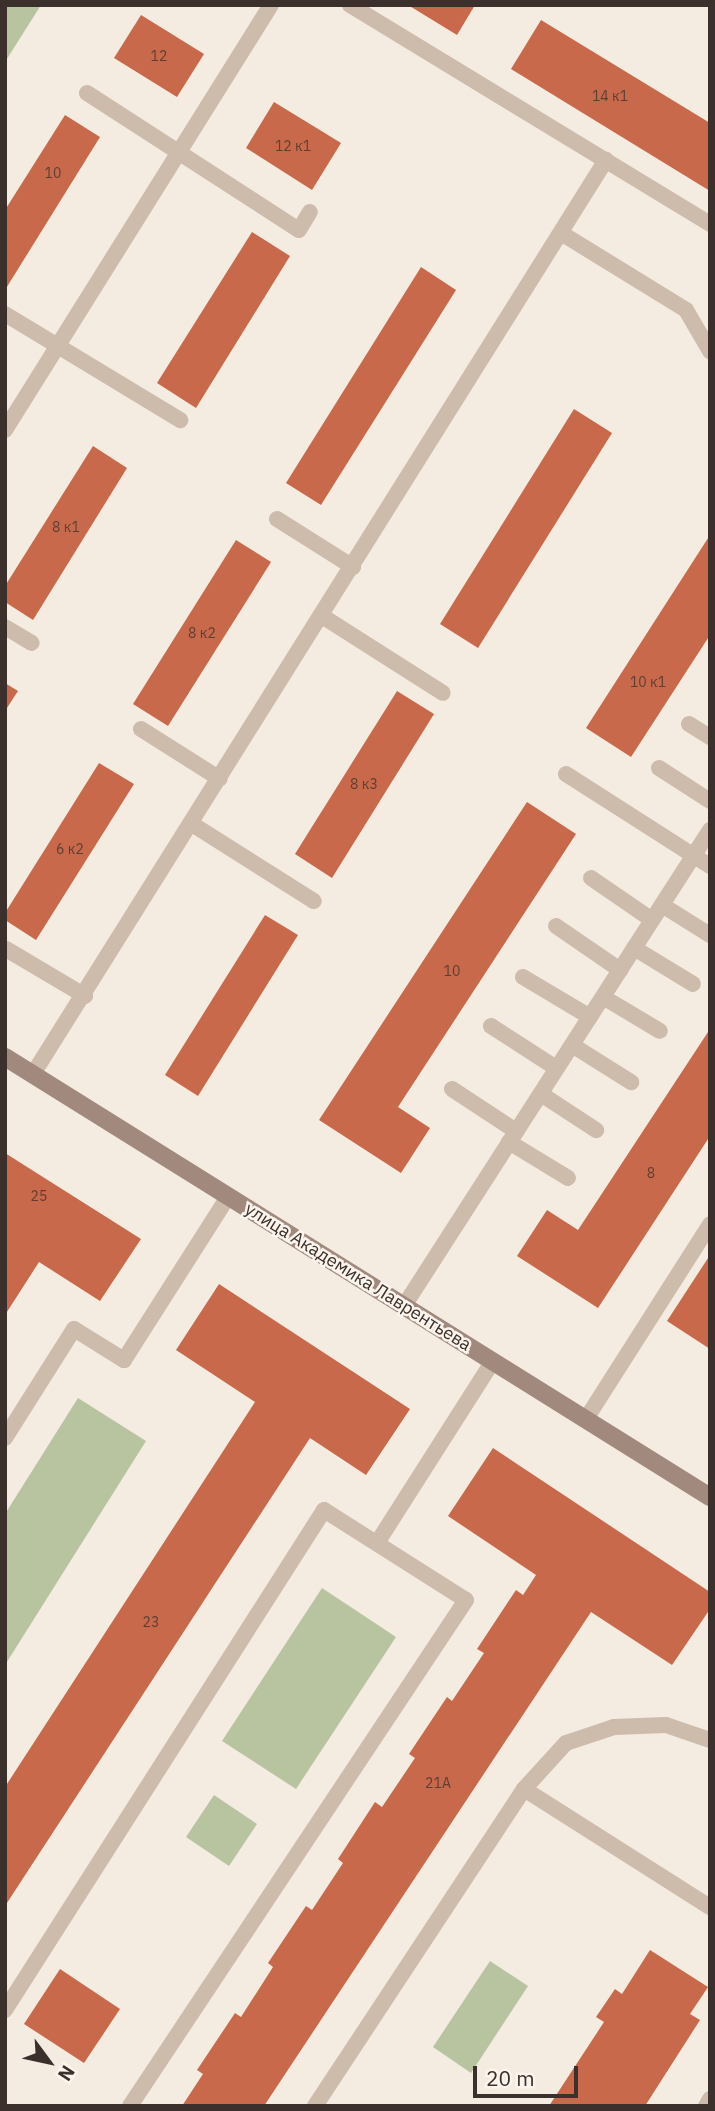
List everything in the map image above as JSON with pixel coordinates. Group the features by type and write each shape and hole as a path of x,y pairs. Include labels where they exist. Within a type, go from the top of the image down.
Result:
{"street":[{"name":"улица Академика Лаврентьева","path":"5,1057 710,1497"}],"lane":[{"path":"5,430 271,5"},
{"path":"350,5 710,224"},
{"path":"87,93 299,230 310,212"},
{"path":"33,1074 85,996 606,160"},
{"path":"561,233 686,310 710,351"},
{"path":"5,314 180,420"},
{"path":"277,519 353,566"},
{"path":"322,616 443,693"},
{"path":"5,627 32,643"},
{"path":"689,724 710,737"},
{"path":"141,729 220,779"},
{"path":"659,768 710,801"},
{"path":"566,774 710,866"},
{"path":"192,824 314,901"},
{"path":"404,1306 710,830"},
{"path":"591,878 652,920"},
{"path":"662,905 710,935"},
{"path":"556,926 620,970"},
{"path":"634,948 693,984"},
{"path":"6,949 85,996"},
{"path":"523,977 590,1017"},
{"path":"603,996 660,1031"},
{"path":"491,1026 556,1068"},
{"path":"572,1045 631,1082"},
{"path":"452,1089 568,1178"},
{"path":"541,1094 596,1130"},
{"path":"5,1438 74,1329 124,1360 228,1197"},
{"path":"586,1419 710,1224"},
{"path":"377,1544 493,1361"},
{"path":"5,2010 324,1510 466,1600 131,2106"},
{"path":"315,2106 524,1789 566,1742 614,1727 666,1725 710,1740"},
{"path":"524,1789 710,1907"},
{"path":"706,2106 710,2099"}],"green space":[{"path":"5,5 41,5 5,62"},
{"path":"78,1398 146,1441 5,1665 5,1514"},
{"path":"322,1588 396,1637 296,1789 222,1741"},
{"path":"214,1795 257,1824 229,1866 186,1837"},
{"path":"490,1961 528,1986 471,2073 433,2047"}],"building":[{"path":"408,5 475,5 457,35"},
{"path":"141,15 204,54 177,97 114,58"},
{"path":"541,20 710,123 710,191 511,69"},
{"path":"274,102 341,143 312,190 246,148"},
{"path":"65,115 100,137 5,290 5,210"},
{"path":"252,232 290,256 196,408 157,383"},
{"path":"421,267 456,290 321,505 286,483"},
{"path":"574,409 612,433 478,648 440,624"},
{"path":"93,446 127,468 33,620 5,602 5,586"},
{"path":"710,535 710,635 631,757 586,728"},
{"path":"236,540 271,562 168,726 133,704"},
{"path":"5,683 18,691 5,711"},
{"path":"397,691 434,714 332,878 295,854"},
{"path":"99,763 134,784 36,940 5,920 5,913"},
{"path":"527,802 576,834 398,1107 430,1128 401,1173 319,1120"},
{"path":"265,915 298,935 198,1096 165,1075"},
{"path":"710,1029 710,1136 598,1308 517,1256 547,1210 578,1230"},
{"path":"5,1153 141,1239 100,1301 39,1262 5,1315"},
{"path":"710,1255 710,1349 667,1321"},
{"path":"219,1284 410,1409 366,1475 310,1438 5,1906 5,1787 255,1402 176,1350"},
{"path":"493,1448 710,1592 710,1609 672,1665 591,1612 264,2106 182,2106 203,2074 197,2070 235,2013 241,2017 273,1967 268,1963 306,1906 312,1910 343,1863 338,1859 375,1802 382,1807 415,1758 409,1754 447,1697 452,1701 484,1653 477,1649 516,1590 523,1595 536,1575 448,1516"},
{"path":"650,1950 708,1987 690,2014 700,2020 645,2106 549,2106 604,2022 596,2017 615,1989 622,1994"},
{"path":"60,1969 120,2009 84,2063 24,2024"}]}
